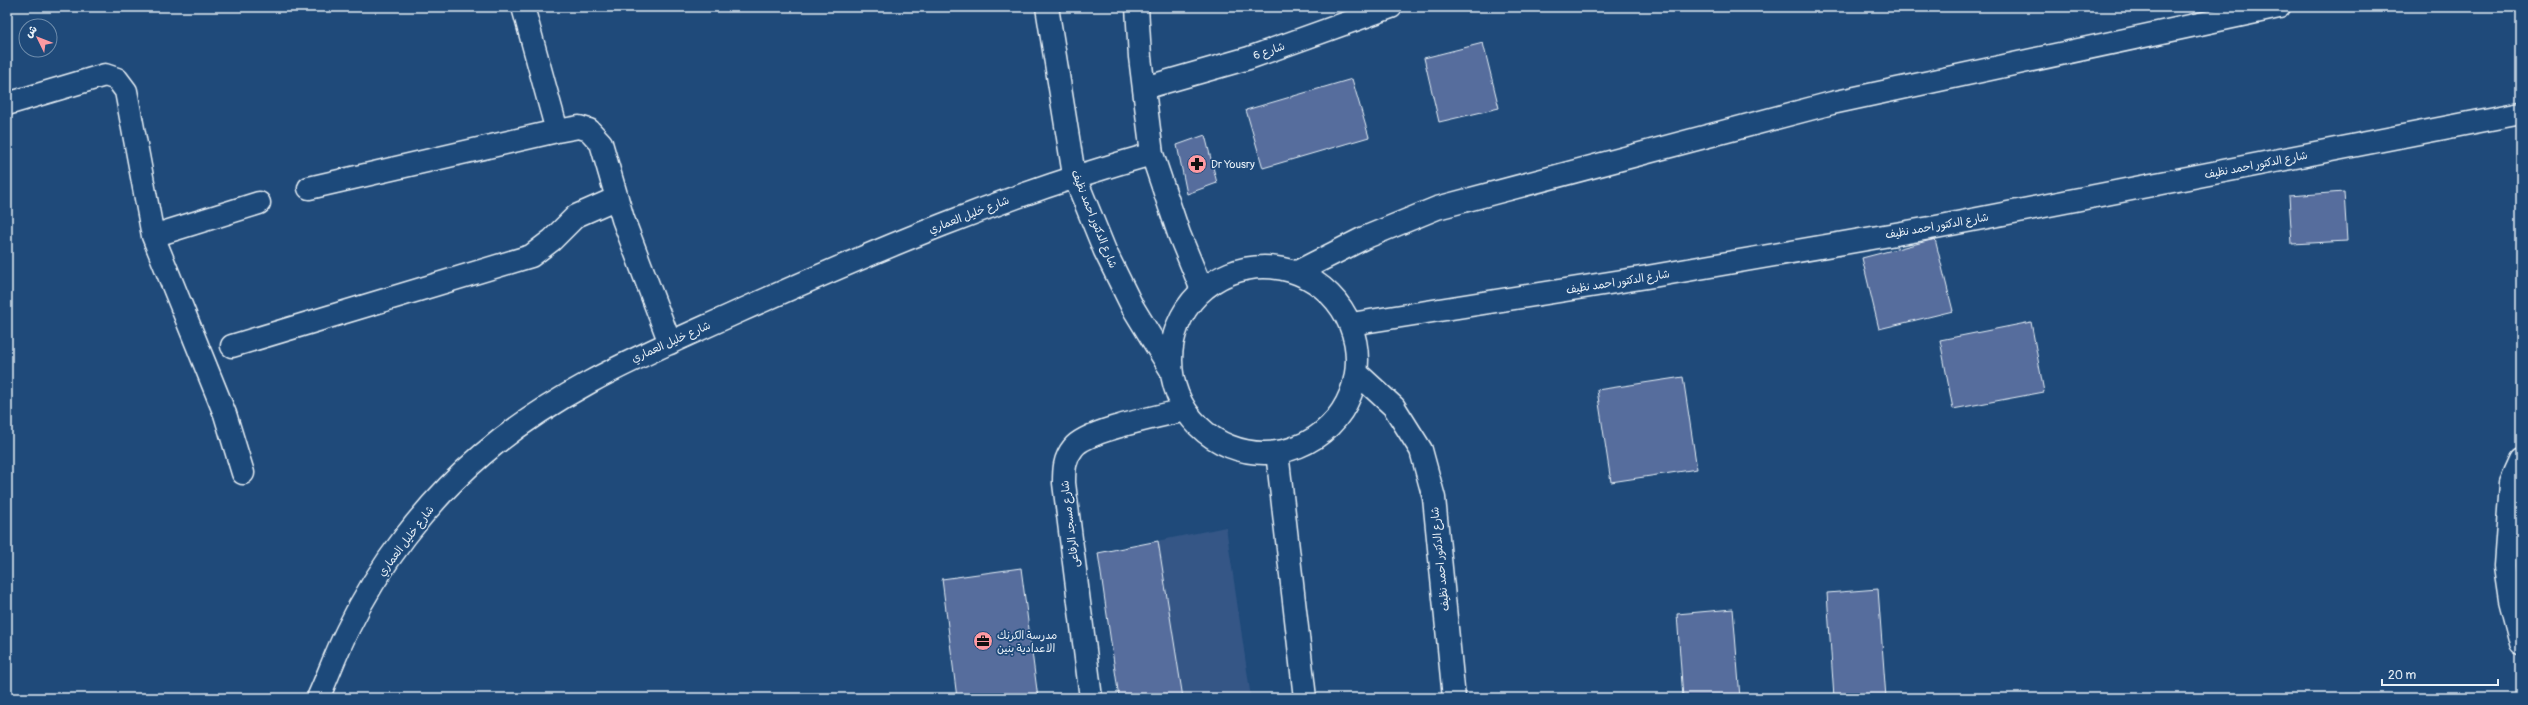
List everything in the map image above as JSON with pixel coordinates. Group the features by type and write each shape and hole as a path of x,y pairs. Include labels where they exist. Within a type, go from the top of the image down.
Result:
{"street":[{"path":"522,7 557,131"},
{"name":"شارع الدكتور احمد نظيف","path":"1047,7 1074,175 1105,251 1129,299 1171,370"},
{"path":"1136,7 1152,154 1179,234 1202,290"},
{"name":"شارع 6","path":"1144,88 1249,58 1391,7"},
{"path":"1297,272 1364,238 1437,208 1832,103 2279,7"},
{"path":"7,104 105,75 117,79 126,91 153,236 225,414 243,473"},
{"name":"شارع الدكتور احمد نظيف","path":"1351,324 1639,279 1936,227 2521,113"},
{"path":"309,188 557,131 579,127 589,130 601,143 617,198 652,298 670,343"},
{"name":"شارع خليل العماري","path":"318,698 347,630 384,566 429,508 481,456 539,411 603,373 863,256 1074,175 1152,154"},
{"path":"232,346 531,256 552,240 576,216 617,198"},
{"path":"153,236 259,202"},
{"path":"1273,266 1297,272 1314,280 1329,292 1342,307 1351,324 1357,348 1357,373 1348,402 1330,426 1306,443 1277,452 1251,452 1225,445 1202,430 1186,410 1176,391 1171,370 1173,340 1183,313 1202,290 1223,276 1248,268 1273,266"},
{"name":"شارع الدكتور احمد نظيف","path":"1357,373 1394,407 1421,450 1434,498 1454,698"},
{"name":"شارع مسجد الرفاعى","path":"1091,698 1064,483 1064,464 1073,448 1088,436 1186,410"},
{"path":"1277,452 1305,698"},
{"path":"2521,461 2511,483 2505,566 2510,600 2521,643"}],"shaded area":[{"path":"1226,527 1251,698 1119,698 1098,553"}],"building":[{"path":"1483,43 1499,108 1439,122 1424,58"},
{"path":"1352,79 1369,137 1263,168 1246,110"},
{"name":"Dr Yousry","path":"1205,135 1217,183 1187,194 1177,145"},
{"path":"2344,192 2347,241 2292,244 2289,196"},
{"path":"1935,239 1953,311 1879,329 1862,258"},
{"path":"2031,322 2044,392 1953,409 1940,340"},
{"path":"1683,377 1697,469 1611,482 1597,390"},
{"path":"1158,541 1183,698 1119,698 1098,553"},
{"path":"1021,568 1038,698 957,698 942,579"},
{"path":"1878,589 1886,698 1834,698 1827,593"},
{"path":"1733,609 1740,698 1683,698 1677,614"}],"place":[{"name":"Dr Yousry","path":"1197,164"},
{"name":"مدرسة الكرنك الاعدادية بنين","path":"983,641"}]}
